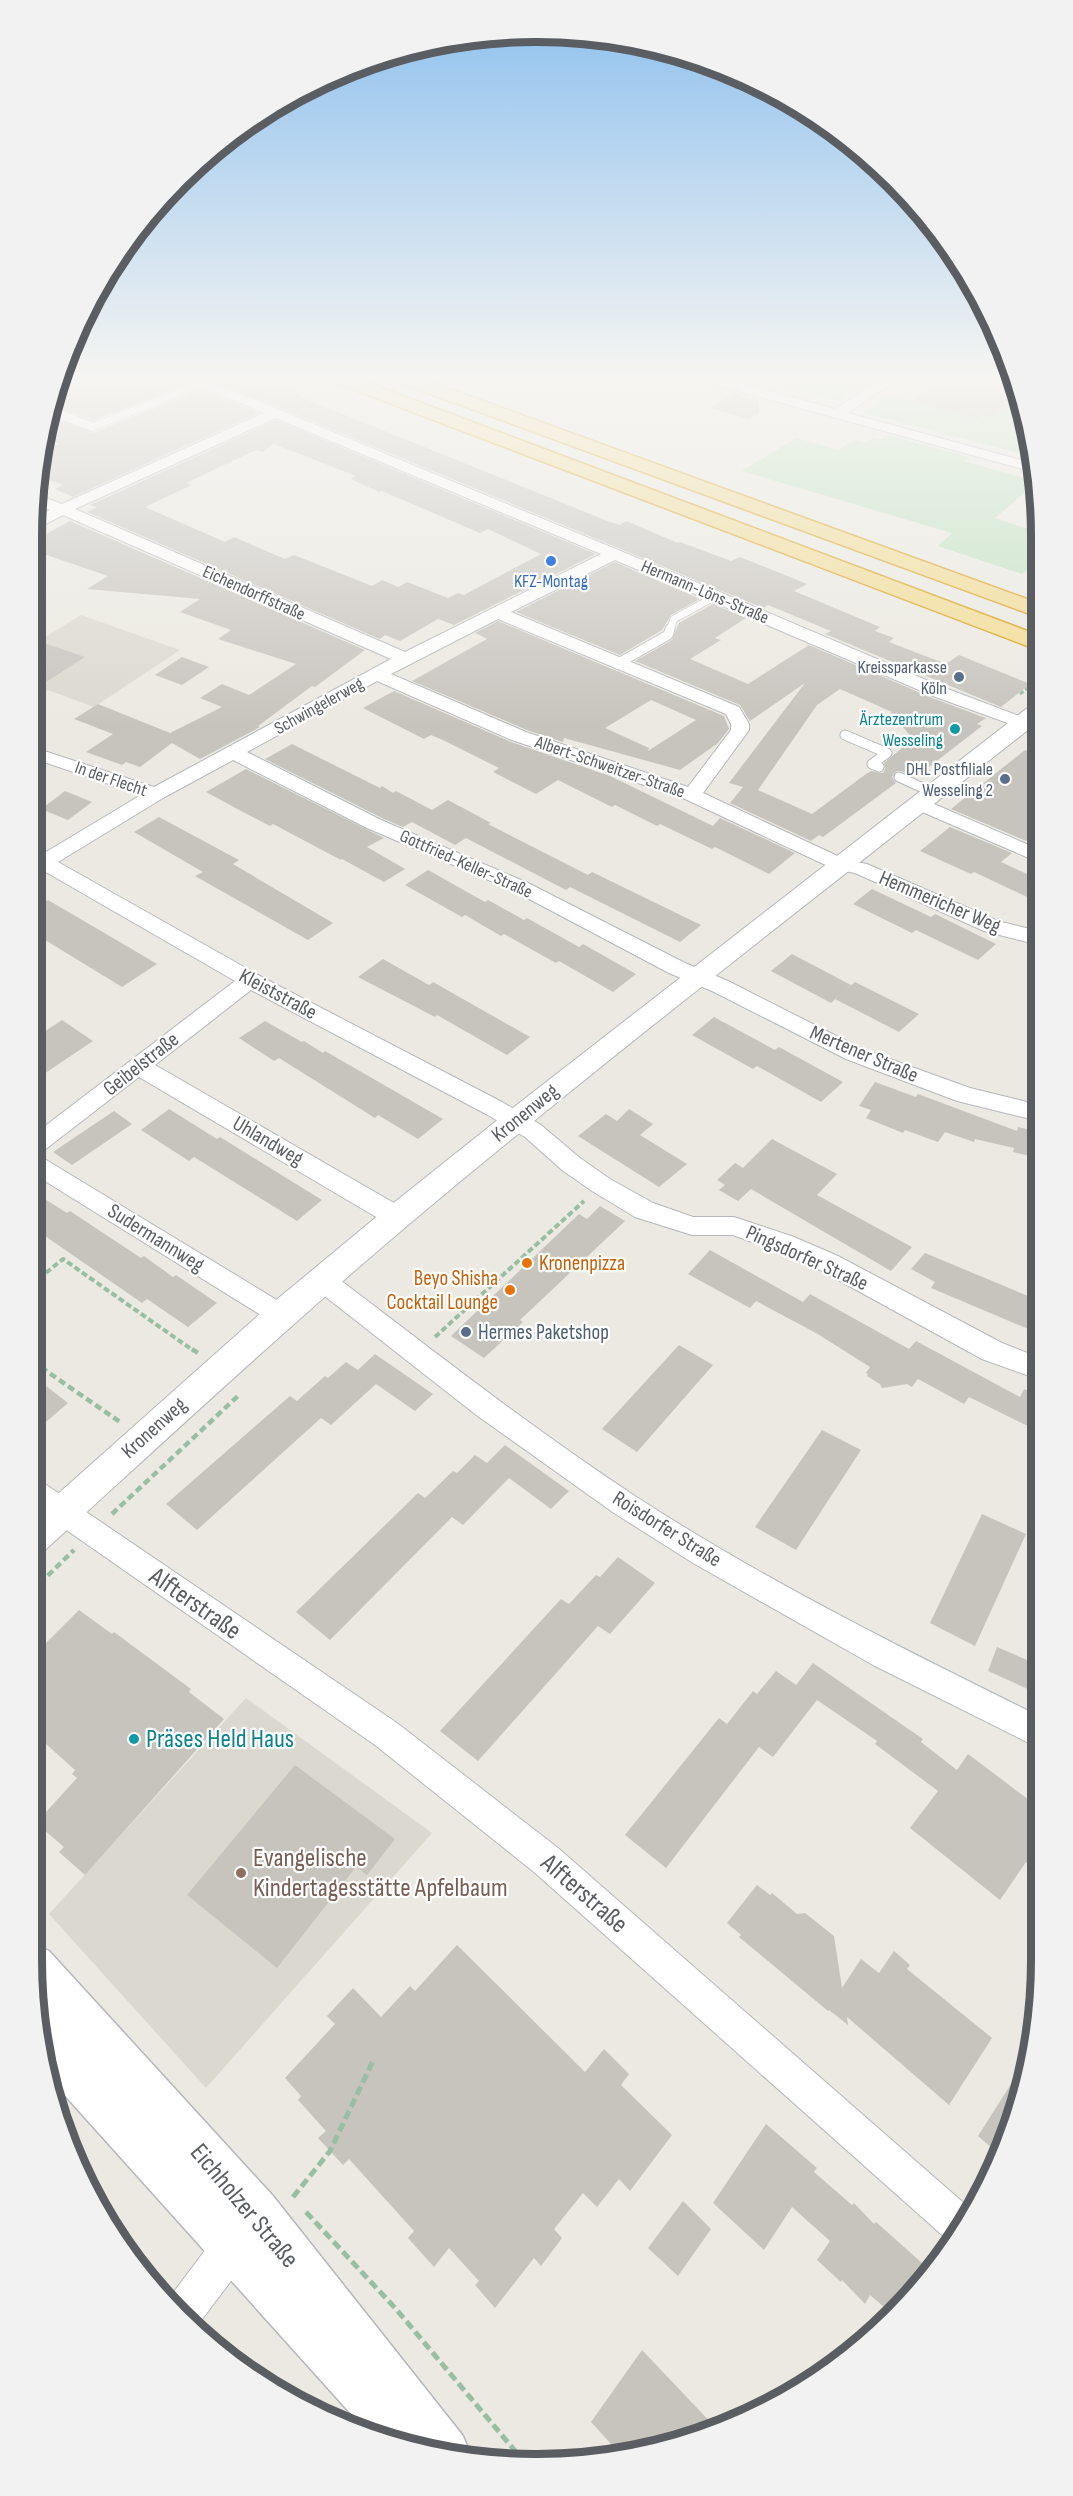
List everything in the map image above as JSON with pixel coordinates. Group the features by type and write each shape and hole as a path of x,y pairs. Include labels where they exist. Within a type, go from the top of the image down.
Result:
{"highway":[{"path":"643,493 1031,641"},
{"path":"718,493 1031,608"}],"main road":[{"name":"Eichholzer Straße","path":"43,1978 261,2219 435,2443"},
{"name":"Eichholzer Straße","path":"49,2041 261,2219 412,2438"}],"street":[{"path":"42,521 97,493"},
{"name":"Hermann-Löns-Straße","path":"469,493 716,596 939,693 1000,717 1031,721"},
{"name":"Eichendorffstraße","path":"43,501 405,659"},
{"name":"Schwingelerweg","path":"42,863 156,794 405,659 614,554"},
{"path":"499,613 733,711 738,718 740,730 692,795"},
{"name":"Albert-Schweitzer-Straße","path":"376,675 519,736 692,795 841,865"},
{"name":"Kronenweg","path":"42,1529 281,1315 397,1217 697,977 927,798 1031,722"},
{"name":"Gottfried-Keller-Straße","path":"235,753 374,824 521,887 697,977"},
{"name":"In der Flecht","path":"42,755 156,794"},
{"path":"927,798 1031,852"},
{"name":"Hemmericher Weg","path":"841,865 860,868 991,926 1031,936"},
{"name":"Kleiststraße","path":"42,869 515,1121"},
{"name":"Mertener Straße","path":"697,977 720,986 854,1054 965,1095 1031,1111"},
{"name":"Geibelstraße","path":"42,1140 250,980"},
{"name":"Uhlandweg","path":"138,1066 397,1217"},
{"name":"Pingsdorfer Straße","path":"515,1121 533,1131 571,1164 601,1185 644,1210 692,1226 734,1226 785,1244 829,1263 992,1351 1031,1366"},
{"name":"Sudermannweg","path":"42,1168 281,1315"},
{"name":"Roisdorfer Straße","path":"322,1280 485,1406 624,1504 704,1554 884,1655 1031,1729"},
{"name":"Alfterstraße","path":"42,1498 386,1734 537,1853 956,2222"},
{"path":"186,2308 261,2219"}],"lane":[{"path":"617,663 668,635 674,619 716,596"},
{"path":"845,735 887,753 872,764 879,768"},
{"path":"899,777 927,798"}],"path":[{"path":"416,1354 601,1185"},
{"path":"42,1276 63,1259 199,1353"},
{"path":"42,1368 125,1425"},
{"path":"261,2219 330,2151 373,2061"}],"shaded area":[{"path":"81,615 180,650 94,707 48,690 42,694 42,639"},
{"name":"Evangelische Kindertagesstätte Apfelbaum","path":"246,1698 432,1833 206,2088 49,1914"}],"green space":[{"path":"818,493 1024,493 995,518 1031,530 1031,567 1022,574 938,546 952,533"}],"building":[{"path":"65,493 81,493 73,497"},
{"path":"115,493 174,493 145,507 225,542 234,537 285,559 294,555 372,586 382,580 398,587 407,582 448,598 458,593 464,595 541,554 488,529 480,533 388,493 451,493 596,554 454,625 438,619 400,641 385,635 380,639 87,512 97,507 90,505"},
{"path":"487,493 539,493 610,522 620,525 626,521 678,543 731,561 740,557 807,584 794,591 880,627 875,631 894,638 889,642 946,664 959,655 1030,684 1001,707 825,634 831,631 768,605 763,608"},
{"path":"70,521 365,650 315,687 312,686 258,726 260,727 200,759 172,743 140,767 126,762 122,765 86,752 113,734 74,719 98,704 170,733 222,707 200,698 222,684 249,695 296,664 218,639 231,630 180,612 200,599 87,589 108,576 42,553 42,536"},
{"path":"615,562 700,599 671,615 662,630 620,655 516,612"},
{"path":"713,604 746,618 715,638 721,640 690,659 748,684 809,645 932,698 986,718 977,724 982,726 916,777 896,771 892,777 896,783 823,837 819,835 811,841 730,803 743,787 729,783 805,683 750,721 740,705 635,661 672,640 679,623","holes":["840,689 892,712 913,739 884,763 883,773 871,771 812,814 758,790 817,705"]},
{"path":"498,621 724,716 729,729 718,743 680,770 564,738 563,742 527,730 412,681 487,639 475,633","holes":["651,700 696,720 648,751 649,748 605,728"]},
{"path":"47,644 85,657 42,685 42,648"},
{"path":"182,657 209,667 182,685 155,675"},
{"path":"394,691 511,742 610,776 713,826 720,818 795,853 769,874 715,847 712,849 660,824 657,826 615,805 612,807 558,780 536,794 493,772 499,768 445,741 431,735 424,739 363,708"},
{"path":"292,744 380,788 382,786 393,793 396,791 432,810 448,800 491,823 488,824 588,875 592,872 701,925 680,942 570,887 566,890 466,838 455,845 412,822 403,827 382,818 265,759"},
{"path":"1025,750 1031,752 1031,836 1026,841 951,809"},
{"path":"246,769 384,838 367,847 405,869 384,882 206,792"},
{"path":"65,791 92,802 68,820 42,808"},
{"path":"159,817 239,860 233,864 333,923 308,940 195,876 203,872 134,832"},
{"path":"950,827 1012,853 1001,862 1031,876 1031,899 974,872 971,874 920,851"},
{"path":"428,870 485,902 488,900 524,920 527,918 579,947 583,944 636,974 613,992 559,961 556,963 465,915 462,917 405,885"},
{"path":"872,889 931,917 935,914 996,944 978,960 916,930 912,933 853,904"},
{"path":"48,900 157,964 122,987 42,938 42,903"},
{"path":"792,954 851,985 831,1003 771,971"},
{"path":"383,959 429,985 433,982 530,1037 507,1055 437,1015 435,1017 358,977"},
{"path":"855,982 919,1014 899,1032 835,999"},
{"path":"714,1017 775,1050 779,1047 843,1082 821,1102 757,1066 753,1069 692,1035"},
{"path":"62,1020 93,1041 42,1075 42,1033"},
{"path":"265,1021 323,1053 325,1051 443,1119 418,1139 378,1115 375,1118 279,1058 274,1061 239,1038"},
{"path":"875,1082 916,1097 918,1094 1017,1131 1018,1127 1031,1130 1031,1156 1013,1152 1014,1148 975,1139 974,1142 945,1132 938,1142 905,1130 903,1133 866,1118 871,1110 859,1106"},
{"path":"169,1109 217,1139 220,1137 322,1200 297,1221 194,1157 189,1161 141,1130"},
{"path":"629,1109 653,1124 640,1135 687,1164 659,1187 578,1136 606,1114 617,1121"},
{"path":"114,1111 132,1124 72,1165 53,1152"},
{"path":"772,1139 837,1174 817,1195 912,1247 891,1271 751,1189 738,1201 719,1190 725,1185 717,1180 735,1163 743,1168"},
{"path":"42,1197 67,1213 70,1211 141,1258 144,1256 173,1277 176,1275 217,1303 188,1327 147,1299 142,1303 42,1234"},
{"path":"600,1206 625,1221 520,1320 523,1322 484,1358 451,1336 579,1214 587,1219"},
{"path":"710,1250 803,1302 810,1294 909,1349 916,1341 1020,1397 1024,1389 1031,1392 1031,1428 969,1397 964,1404 918,1379 912,1387 907,1384 882,1388 880,1384 867,1376 866,1373 870,1367 816,1333 756,1301 750,1308 688,1274"},
{"path":"925,1253 1031,1297 1031,1330 931,1288 935,1282 911,1269"},
{"path":"679,1345 713,1365 637,1452 602,1429"},
{"path":"375,1354 433,1394 415,1411 376,1384 331,1425 321,1418 197,1530 166,1504 290,1396 297,1401 325,1376 328,1378 346,1362 358,1370"},
{"path":"42,1383 68,1403 42,1425"},
{"path":"822,1430 861,1450 796,1550 755,1527"},
{"path":"505,1445 569,1491 551,1509 509,1478 463,1525 452,1517 330,1640 296,1612 418,1493 425,1498 453,1471 457,1473 475,1455 487,1463"},
{"path":"982,1514 1026,1534 975,1646 930,1623"},
{"path":"618,1557 655,1583 610,1634 598,1626 478,1761 440,1731 561,1599 569,1604 596,1575 600,1577"},
{"name":"Präses Held Haus","path":"79,1610 112,1634 114,1632 191,1689 189,1692 224,1719 85,1875 59,1852 64,1847 42,1828 42,1816 77,1778 72,1774 75,1770 46,1744 42,1748 42,1647"},
{"path":"997,1647 1031,1662 1031,1690 988,1671"},
{"path":"813,1663 923,1739 921,1742 957,1770 968,1754 1031,1801 1031,1866 1026,1862 1000,1900 910,1828 938,1791 875,1744 877,1741 817,1700 773,1757 759,1747 666,1868 625,1835 719,1718 727,1724 753,1691 757,1694 776,1671 796,1685"},
{"path":"295,1765 395,1839 367,1875 356,1867 277,1968 187,1895"},
{"path":"757,1885 770,1895 772,1893 797,1914 805,1913 834,1936 842,1988 861,1959 879,1973 894,1951 910,1965 907,1969 992,2038 949,2105 847,2017 848,2025 739,1937 741,1935 727,1923"},
{"path":"457,1945 585,2072 604,2049 629,2074 621,2085 672,2135 630,2191 619,2179 597,2207 583,2193 554,2229 562,2238 541,2266 534,2258 495,2308 475,2285 479,2281 449,2248 434,2267 408,2238 414,2231 349,2159 343,2165 318,2138 326,2131 298,2100 301,2096 285,2078 335,2024 327,2016 353,1988 381,2017 410,1986 415,1991"},
{"path":"1017,2075 1005,2118 993,2149 978,2136"},
{"path":"766,2124 817,2168 814,2172 852,2205 854,2203 874,2224 876,2222 925,2266 886,2309 870,2295 865,2304 842,2280 841,2282 817,2260 830,2241 792,2207 764,2250 713,2203"},
{"path":"683,2201 711,2229 678,2276 648,2248"},
{"path":"642,2350 710,2422 664,2437 614,2448 591,2422"}],"place":[{"name":"KFZ-Montag","path":"551,561"},
{"name":"Kreissparkasse Köln","path":"959,677"},
{"name":"Ärztezentrum Wesseling","path":"955,729"},
{"name":"DHL Postfiliale Wesseling 2","path":"1005,779"},
{"name":"Kronenpizza","path":"527,1263"},
{"name":"Beyo Shisha Cocktail Lounge","path":"510,1290"},
{"name":"Hermes Paketshop","path":"466,1332"},
{"name":"Präses Held Haus","path":"134,1739"},
{"name":"Evangelische Kindertagesstätte Apfelbaum","path":"241,1873"}]}
